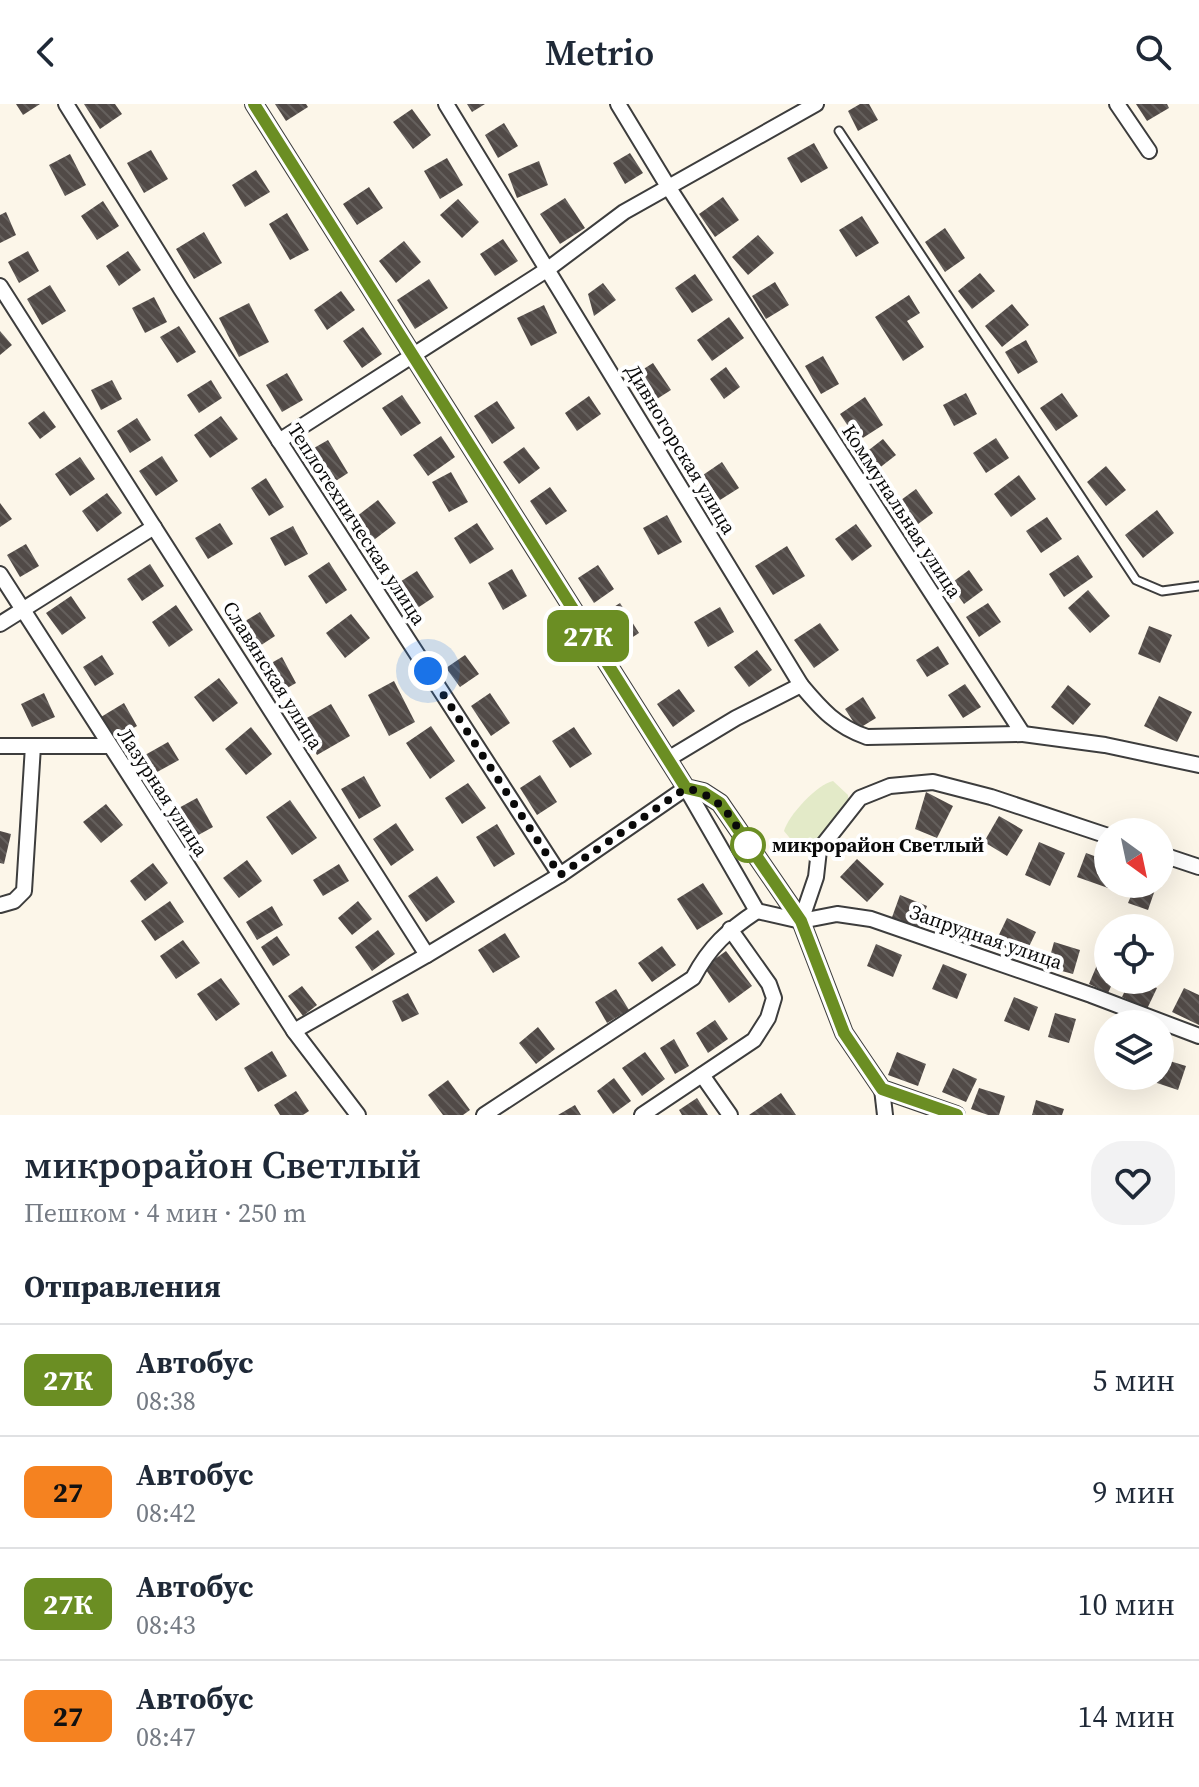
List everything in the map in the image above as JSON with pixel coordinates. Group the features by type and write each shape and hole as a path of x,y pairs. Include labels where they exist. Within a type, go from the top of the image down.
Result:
{"street":[{"name":"Теплотехническая улица","path":"66,104 279,441 560,875"},
{"path":"254,104 668,759 757,911"},
{"name":"Дивногорская улица","path":"446,104 801,685"},
{"name":"Коммунальная улица","path":"618,104 669,188 1023,734"},
{"path":"279,441 548,269 624,212 816,104"},
{"path":"1117,104 1149,151"},
{"name":"Славянская улица","path":"0,286 427,955"},
{"path":"0,624 154,527"},
{"name":"Лазурная улица","path":"0,574 294,1031 358,1115"},
{"path":"668,759 736,718 801,685 824,714 849,731 867,737 1023,734 1105,745 1199,765"},
{"path":"0,746 109,746"},
{"path":"0,905 14,901 24,891 33,746"},
{"path":"801,921 816,877 819,850 860,798 890,786 933,782 991,797 1094,831"},
{"path":"294,1031 560,875 686,788 703,792 720,803 801,921 844,1033 882,1089 885,1115"},
{"path":"1174,859 1199,867"},
{"path":"484,1115 693,978 706,954 730,929 757,911 801,921"},
{"name":"Запрудная улица","path":"801,921 837,914 871,919 1199,1036"},
{"path":"642,1115 754,1040 768,1018 774,998 769,984 730,929"},
{"path":"702,1075 730,1115"},
{"path":"882,1089 956,1115"}],"lane":[{"path":"839,131 1136,580 1162,591 1199,586"}],"green space":[{"path":"833,781 848,795 849,806 809,847 798,848 784,831 787,825 812,794"}],"building":[{"path":"16,104 40,104 23,115"},
{"path":"84,104 115,104 122,114 100,129"},
{"path":"275,104 306,104 308,107 286,121"},
{"path":"467,104 485,104 472,112"},
{"path":"860,104 869,104 878,120 858,131 848,111"},
{"path":"1136,104 1167,104 1169,108 1147,121"},
{"path":"412,109 431,135 413,149 393,122"},
{"path":"504,123 518,146 498,158 485,135"},
{"path":"814,143 828,168 801,183 787,158"},
{"path":"151,150 168,179 144,193 127,163"},
{"path":"630,153 643,173 625,184 613,163"},
{"path":"70,154 86,185 65,196 49,165"},
{"path":"447,158 463,185 440,199 424,171"},
{"path":"539,161 548,185 517,198 508,174"},
{"path":"256,170 270,192 245,207 232,185"},
{"path":"369,187 383,208 357,225 343,204"},
{"path":"723,197 739,220 715,237 699,214"},
{"path":"565,198 585,228 560,244 540,214"},
{"path":"458,199 479,222 462,238 440,215"},
{"path":"103,201 119,226 97,240 81,216"},
{"path":"6,212 16,235 0,243 0,215"},
{"path":"287,213 309,250 290,260 269,224"},
{"path":"862,216 879,243 856,257 839,230"},
{"path":"945,228 965,258 945,272 925,242"},
{"path":"204,232 222,263 194,279 176,249"},
{"path":"758,235 774,253 748,275 732,257"},
{"path":"503,239 518,261 495,276 480,254"},
{"path":"404,241 421,262 396,283 379,261"},
{"path":"28,251 39,271 19,283 8,262"},
{"path":"128,251 141,270 119,286 106,266"},
{"path":"980,273 995,291 972,309 958,291"},
{"path":"695,274 713,300 692,313 675,288"},
{"path":"429,279 448,308 415,329 397,300"},
{"path":"775,282 789,305 766,319 752,296"},
{"path":"603,283 616,300 594,316 588,294"},
{"path":"50,285 66,311 42,325 27,299"},
{"path":"341,291 355,310 327,330 314,310"},
{"path":"909,295 920,313 907,321 924,347 903,361 875,317"},
{"path":"154,297 167,322 145,333 132,308"},
{"path":"249,303 269,342 239,357 219,318"},
{"path":"1012,304 1029,325 1002,347 985,326"},
{"path":"544,305 557,333 531,346 517,318"},
{"path":"729,317 744,338 712,361 697,340"},
{"path":"179,326 196,352 177,363 160,337"},
{"path":"363,327 382,354 362,368 343,341"},
{"path":"0,331 12,345 0,355"},
{"path":"1026,340 1038,362 1018,374 1005,352"},
{"path":"823,356 839,384 821,394 805,366"},
{"path":"653,363 671,390 649,404 631,377"},
{"path":"726,367 740,387 724,399 710,379"},
{"path":"287,373 303,400 282,412 266,385"},
{"path":"112,380 122,399 101,410 91,390"},
{"path":"211,380 222,398 199,413 187,395"},
{"path":"966,393 977,414 954,426 943,405"},
{"path":"1062,393 1078,416 1056,431 1040,408"},
{"path":"402,395 421,423 401,436 382,408"},
{"path":"589,396 601,414 577,431 565,413"},
{"path":"865,397 883,425 858,441 840,414"},
{"path":"497,401 515,428 492,444 474,416"},
{"path":"44,411 56,427 40,439 28,423"},
{"path":"221,416 238,439 210,458 194,435"},
{"path":"137,418 151,440 130,453 117,431"},
{"path":"441,436 455,457 428,476 413,455"},
{"path":"996,438 1009,458 986,473 973,453"},
{"path":"883,439 896,455 878,469 865,453"},
{"path":"328,440 348,473 328,486 307,452"},
{"path":"524,447 540,468 519,484 503,462"},
{"path":"162,456 178,481 156,496 139,471"},
{"path":"80,457 95,479 70,496 55,474"},
{"path":"722,462 739,488 720,500 703,475"},
{"path":"1106,466 1126,490 1106,506 1087,482"},
{"path":"451,472 468,502 449,512 432,482"},
{"path":"1019,475 1036,499 1011,517 994,494"},
{"path":"266,478 284,507 269,516 251,488"},
{"path":"550,487 567,511 546,525 530,501"},
{"path":"916,489 933,513 914,527 897,503"},
{"path":"107,493 122,513 97,532 82,511"},
{"path":"378,500 396,523 366,546 348,523"},
{"path":"0,503 12,519 0,527"},
{"path":"1157,510 1174,533 1143,558 1125,535"},
{"path":"667,515 682,542 658,555 643,528"},
{"path":"1047,517 1062,539 1041,553 1026,531"},
{"path":"220,523 233,544 208,559 195,538"},
{"path":"477,523 494,549 470,564 454,538"},
{"path":"856,524 872,546 852,561 835,539"},
{"path":"293,526 308,554 285,566 270,538"},
{"path":"26,544 39,566 20,577 7,555"},
{"path":"787,546 805,576 773,595 755,566"},
{"path":"1078,555 1093,577 1064,597 1049,574"},
{"path":"329,562 347,590 326,604 308,576"},
{"path":"150,564 164,586 142,601 127,579"},
{"path":"598,565 614,589 594,603 578,578"},
{"path":"512,569 527,596 503,610 488,583"},
{"path":"969,570 983,590 964,604 950,584"},
{"path":"417,571 434,597 413,611 395,585"},
{"path":"1088,590 1110,616 1090,633 1068,608"},
{"path":"71,596 86,618 62,635 46,613"},
{"path":"620,603 639,633 622,644 603,614"},
{"path":"988,603 1001,622 979,637 966,617"},
{"path":"176,605 193,630 169,647 152,622"},
{"path":"720,607 734,632 708,647 694,622"},
{"path":"260,612 275,636 252,651 237,626"},
{"path":"351,614 370,638 345,658 326,633"},
{"path":"820,623 839,650 814,668 794,640"},
{"path":"1149,626 1172,635 1160,663 1138,654"},
{"path":"938,646 949,664 927,677 916,660"},
{"path":"757,650 772,670 749,687 734,667"},
{"path":"102,655 114,674 95,686 83,667"},
{"path":"465,655 479,674 460,687 446,668"},
{"path":"282,657 296,683 273,696 259,670"},
{"path":"219,678 238,703 213,722 194,697"},
{"path":"394,681 415,722 389,736 368,695"},
{"path":"965,684 981,707 963,718 948,695"},
{"path":"1068,685 1091,704 1073,725 1051,707"},
{"path":"679,689 695,711 673,727 657,704"},
{"path":"44,693 55,717 32,727 21,704"},
{"path":"490,693 510,723 491,736 471,706"},
{"path":"1159,696 1192,712 1177,742 1144,726"},
{"path":"863,697 876,718 858,729 845,709"},
{"path":"124,703 137,726 114,739 101,717"},
{"path":"331,704 350,736 317,755 298,723"},
{"path":"431,726 455,761 430,779 406,743"},
{"path":"251,727 272,754 246,775 225,749"},
{"path":"574,727 592,754 570,768 552,741"},
{"path":"168,742 179,760 148,777 138,759"},
{"path":"540,775 557,802 537,815 520,788"},
{"path":"364,776 381,806 359,819 341,789"},
{"path":"468,783 486,808 462,824 445,798"},
{"path":"926,792 953,806 937,838 915,829"},
{"path":"197,798 213,827 191,839 175,810"},
{"path":"290,800 317,838 292,855 266,817"},
{"path":"106,804 123,825 101,843 83,822"},
{"path":"999,816 1023,830 1007,856 984,842"},
{"path":"396,823 414,850 391,866 373,839"},
{"path":"497,824 515,854 494,867 476,837"},
{"path":"0,831 11,834 4,864 0,863"},
{"path":"1039,842 1065,853 1050,886 1025,875"},
{"path":"1086,853 1094,856 1094,883 1077,877"},
{"path":"857,859 884,884 867,902 840,877"},
{"path":"247,860 262,881 239,898 223,878"},
{"path":"153,863 168,883 145,901 130,881"},
{"path":"339,864 349,881 323,896 313,880"},
{"path":"437,876 455,902 426,922 408,896"},
{"path":"703,883 723,914 697,930 677,899"},
{"path":"900,895 927,906 918,930 891,920"},
{"path":"1130,898 1152,898 1148,910 1128,903"},
{"path":"170,901 184,922 155,941 141,921"},
{"path":"358,901 372,919 352,935 338,918"},
{"path":"272,906 283,925 257,940 246,922"},
{"path":"1007,918 1036,932 1024,957 995,943"},
{"path":"378,930 395,954 372,971 355,947"},
{"path":"505,933 520,957 493,973 478,950"},
{"path":"277,936 290,955 273,966 261,947"},
{"path":"183,940 200,963 176,979 160,956"},
{"path":"1054,942 1080,950 1073,974 1047,967"},
{"path":"876,944 902,955 893,977 867,966"},
{"path":"662,946 676,965 652,982 638,963"},
{"path":"726,951 752,986 729,1003 704,967"},
{"path":"943,964 967,974 957,999 932,989"},
{"path":"221,978 240,1004 216,1021 197,994"},
{"path":"302,986 317,1005 303,1016 288,996"},
{"path":"1184,988 1199,995 1199,1025 1174,1013"},
{"path":"616,989 629,1010 607,1023 595,1002"},
{"path":"408,993 419,1014 402,1022 392,1001"},
{"path":"1123,994 1154,994 1147,1009 1122,997"},
{"path":"1014,997 1038,1007 1029,1031 1004,1021"},
{"path":"1055,1013 1076,1019 1069,1043 1048,1037"},
{"path":"715,1020 728,1039 708,1053 696,1033"},
{"path":"538,1027 555,1049 536,1064 519,1043"},
{"path":"674,1039 689,1066 675,1074 660,1048"},
{"path":"272,1051 287,1076 258,1092 244,1068"},
{"path":"645,1052 665,1079 642,1096 622,1068"},
{"path":"897,1052 926,1064 918,1086 888,1075"},
{"path":"1174,1062 1186,1066 1178,1090 1174,1089"},
{"path":"953,1068 977,1079 966,1102 942,1092"},
{"path":"614,1078 631,1101 613,1114 597,1091"},
{"path":"448,1080 470,1110 463,1115 443,1115 428,1095"},
{"path":"979,1088 1005,1096 999,1115 971,1109"},
{"path":"296,1091 309,1111 303,1115 280,1115 274,1105"},
{"path":"781,1093 796,1115 749,1115"},
{"path":"697,1098 708,1115 682,1115 679,1110"},
{"path":"1036,1100 1064,1109 1062,1115 1032,1115"},
{"path":"575,1105 581,1115 558,1115"}],"bus line":[{"name":"27К","path":"254,104 686,788 703,792 720,803 801,921 844,1033 865,1066 882,1089 957,1115"}],"place":[{"name":"микрорайон Светлый","path":"748,845"}],"route":[{"path":"428,671 560,875 686,788 703,792 720,803 751,849 748,845"}]}
